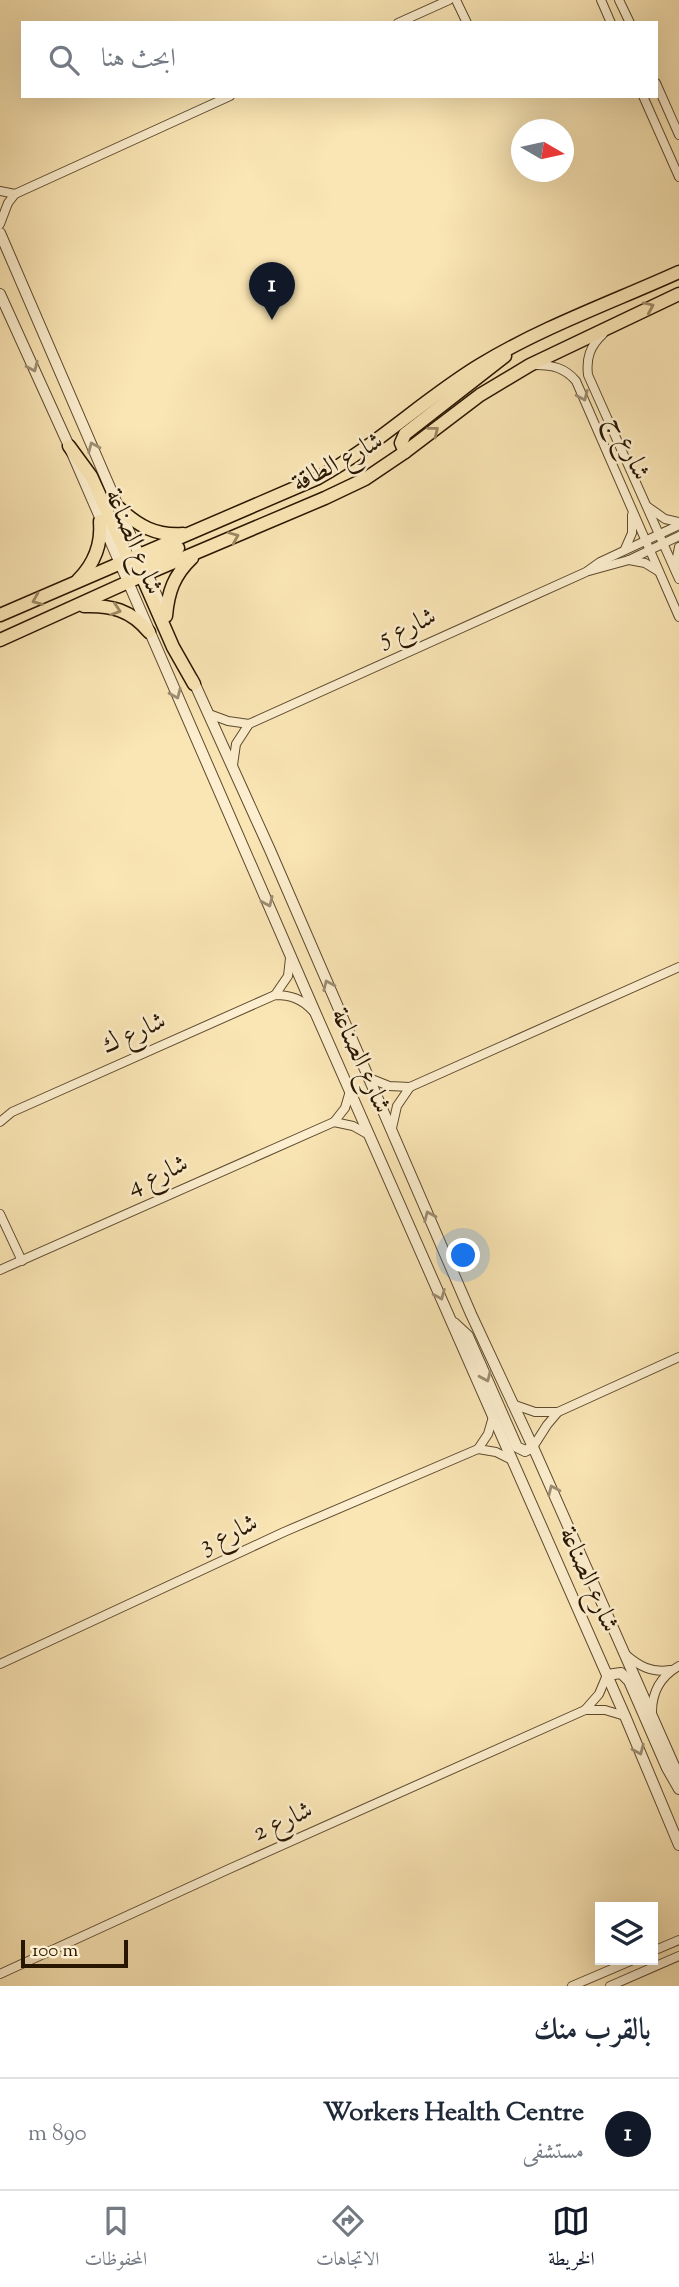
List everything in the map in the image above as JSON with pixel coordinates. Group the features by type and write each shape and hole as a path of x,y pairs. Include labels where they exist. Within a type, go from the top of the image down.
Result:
{"main road":[{"name":"شارع الطاقة","path":"0,640 77,606 194,532 337,467 449,386 518,344 679,272"},
{"name":"شارع الطاقة","path":"0,615 73,585 201,552 325,499 365,478 405,452 480,395 530,365 679,294"},
{"path":"405,452 401,443 405,434 495,366 518,344"},
{"path":"69,446 91,476 134,569 194,684"},
{"path":"119,508 140,526 153,531 167,534 194,532"},
{"path":"36,624 134,569 219,529 245,510"},
{"path":"73,585 95,557 99,545 100,521"},
{"path":"166,616 169,590 174,578 201,552"},
{"path":"77,606 109,606 120,609 141,622 149,632"}],"street":[{"path":"416,19 449,0"},
{"path":"456,0 466,21"},
{"path":"601,0 610,21"},
{"path":"620,0 629,21"},
{"path":"658,87 679,135"},
{"path":"0,224 8,203 15,194 226,98"},
{"path":"644,98 679,177"},
{"path":"0,191 15,194"},
{"name":"شارع الصناعة","path":"0,233 119,508 149,632 625,1716 679,1845"},
{"name":"شارع الصناعة","path":"0,295 100,521 166,616 679,1777"},
{"name":"شارع ج","path":"615,323 590,349 588,375 615,441 648,507 677,575"},
{"name":"شارع ج","path":"530,365 552,366 569,372 576,381 679,617"},
{"path":"604,447 615,441"},
{"path":"648,507 665,519 679,524"},
{"path":"624,550 632,533 631,508"},
{"name":"شارع 5","path":"249,724 586,572 600,562 679,524"},
{"name":"شارع 5","path":"586,572 629,560 679,536"},
{"path":"677,575 679,547"},
{"path":"629,560 645,563 660,572"},
{"path":"209,714 228,722 249,724 236,744 233,768"},
{"path":"275,995 288,976 290,952"},
{"path":"369,1079 389,1086 410,1087 679,967"},
{"path":"275,995 297,998 315,1012"},
{"name":"شارع ك","path":"0,1122 12,1112 275,995"},
{"path":"392,1128 397,1106 410,1087"},
{"path":"350,1091 345,1108 334,1122 353,1126 369,1135"},
{"name":"شارع ك","path":"0,1113 12,1112"},
{"name":"شارع 4","path":"2,1269 334,1122"},
{"path":"0,1214 22,1261"},
{"path":"0,1257 2,1269"},
{"path":"451,1320 468,1336 517,1447 525,1451 533,1447 558,1412"},
{"path":"512,1404 534,1412 558,1412 679,1357"},
{"path":"493,1417 488,1434 478,1449 496,1452 512,1460"},
{"name":"شارع 3","path":"0,1664 284,1532 478,1449"},
{"path":"625,1654 640,1666 651,1670 676,1668"},
{"path":"652,1713 654,1693 665,1676 676,1668"},
{"path":"585,1710 599,1694 607,1675 621,1673 629,1681 667,1768 679,1788"},
{"path":"585,1710 605,1710 625,1716"},
{"name":"شارع 2","path":"0,1974 585,1710"},
{"path":"658,1949 679,1940"},
{"path":"610,1986 679,1956"},
{"path":"572,1986 621,1965"}],"place":[{"name":"Workers Health Centre","path":"272,320"}]}
